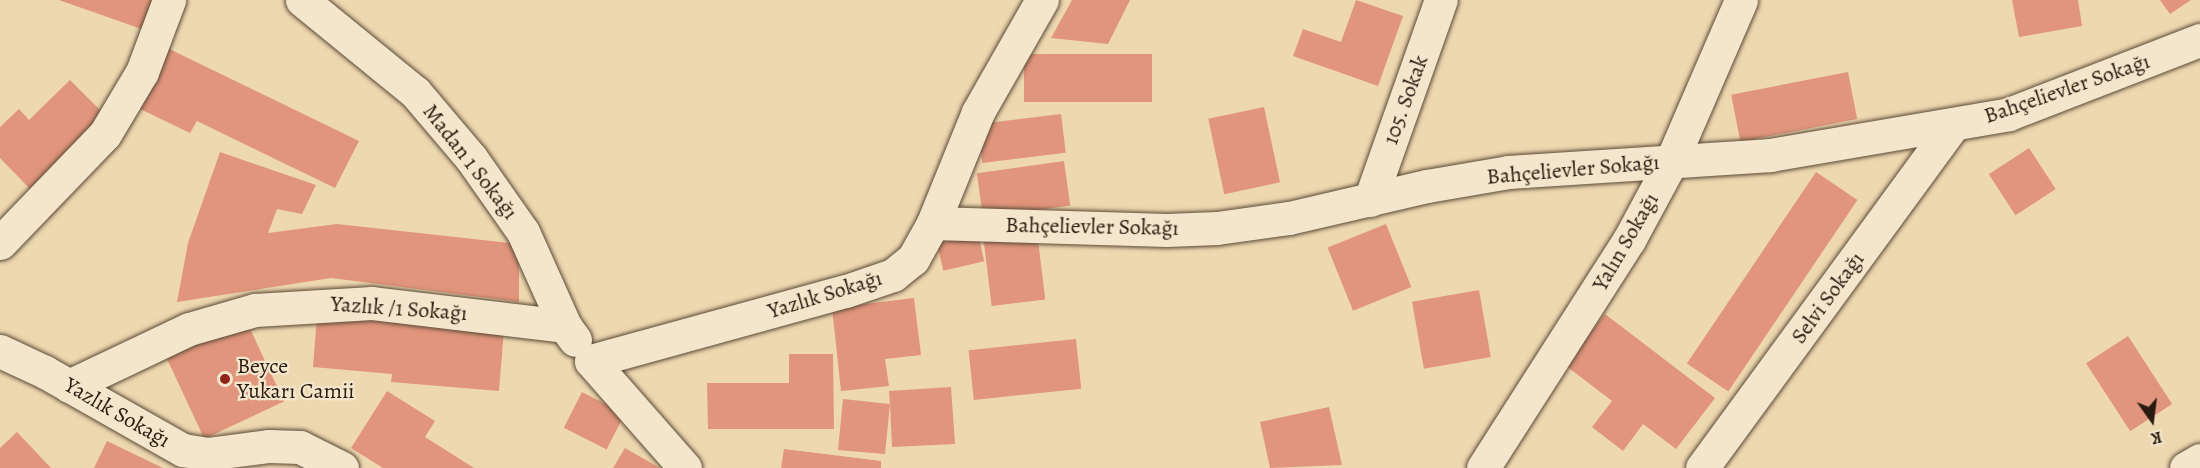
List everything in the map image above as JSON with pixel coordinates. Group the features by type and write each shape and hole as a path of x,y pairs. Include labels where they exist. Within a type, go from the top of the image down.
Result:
{"street":[{"path":"0,243 105,134 142,72 169,0"},
{"name":"Madan 1 Sokağı","path":"302,0 415,92 471,158 523,232 565,326 591,361"},
{"name":"Yazlık Sokağı","path":"591,361 846,291 893,274 913,259 933,223 978,112 1042,0"},
{"name":"105. Sokak","path":"1370,200 1441,0"},
{"name":"Yalın Sokağı","path":"1483,468 1629,240 1671,162 1741,0"},
{"name":"Bahçelievler Sokağı","path":"933,223 1135,230 1216,228 1289,218 1509,172 1770,155 1952,126 2009,114 2200,40"},
{"name":"Selvi Sokağı","path":"1702,468 1952,126"},
{"name":"Yazlık /1 Sokağı","path":"69,386 189,329 255,310 372,303 565,326"},
{"name":"Yazlık Sokağı","path":"0,351 69,386 183,450 207,454 269,446 300,447 342,468"},
{"path":"591,361 685,468"},
{"path":"2186,468 2200,460"}],"building":[{"path":"59,0 159,0 150,32"},
{"path":"1072,0 1130,0 1108,44 1051,38"},
{"path":"1356,0 1403,16 1378,86 1293,56 1303,29 1341,42"},
{"path":"2012,0 2078,0 2082,26 2019,37"},
{"path":"2160,0 2191,0 2170,14"},
{"path":"161,45 359,141 335,188 197,121 190,133 132,105"},
{"path":"1024,54 1152,54 1152,102 1024,102"},
{"path":"1848,72 1857,119 1740,142 1731,95"},
{"path":"70,80 108,118 33,192 0,158 0,127 19,109 29,120"},
{"path":"1264,107 1280,182 1224,194 1208,119"},
{"path":"1061,114 1066,153 982,163 978,124"},
{"path":"2029,148 2056,189 2015,215 1989,174"},
{"path":"220,152 316,185 302,214 277,209 268,233 337,224 519,244 519,302 331,278 177,302 188,243"},
{"path":"1064,161 1070,206 983,218 977,173"},
{"path":"1816,172 1857,200 1728,391 1687,364"},
{"path":"1386,224 1411,287 1353,311 1328,248"},
{"path":"1037,232 1045,299 992,306 983,239"},
{"path":"978,234 984,261 943,271 937,243"},
{"path":"1479,290 1491,357 1424,369 1412,302"},
{"path":"914,298 921,355 885,359 889,386 841,391 832,308"},
{"path":"1605,314 1715,398 1676,449 1643,424 1623,451 1592,427 1612,401 1565,365"},
{"path":"317,316 504,330 499,391 391,382 392,374 313,367"},
{"name":"Beyce Yukarı Camii","path":"246,320 284,402 204,439 166,357"},
{"path":"2128,336 2172,404 2130,431 2086,363"},
{"path":"1076,339 1081,389 974,400 969,350"},
{"path":"789,354 833,354 834,429 708,429 707,383 789,383"},
{"path":"951,387 955,444 892,447 889,391"},
{"path":"387,391 435,421 425,437 474,468 383,468 351,448"},
{"path":"582,392 625,414 607,449 564,428"},
{"path":"843,399 890,404 885,454 838,450"},
{"path":"1329,407 1342,465 1270,468 1260,422"},
{"path":"17,432 51,468 0,468 0,448"},
{"path":"107,441 163,468 94,468"},
{"path":"625,448 660,468 613,468"},
{"path":"784,449 881,461 881,468 781,468"}],"place":[{"name":"Beyce Yukarı Camii","path":"225,379"}]}
